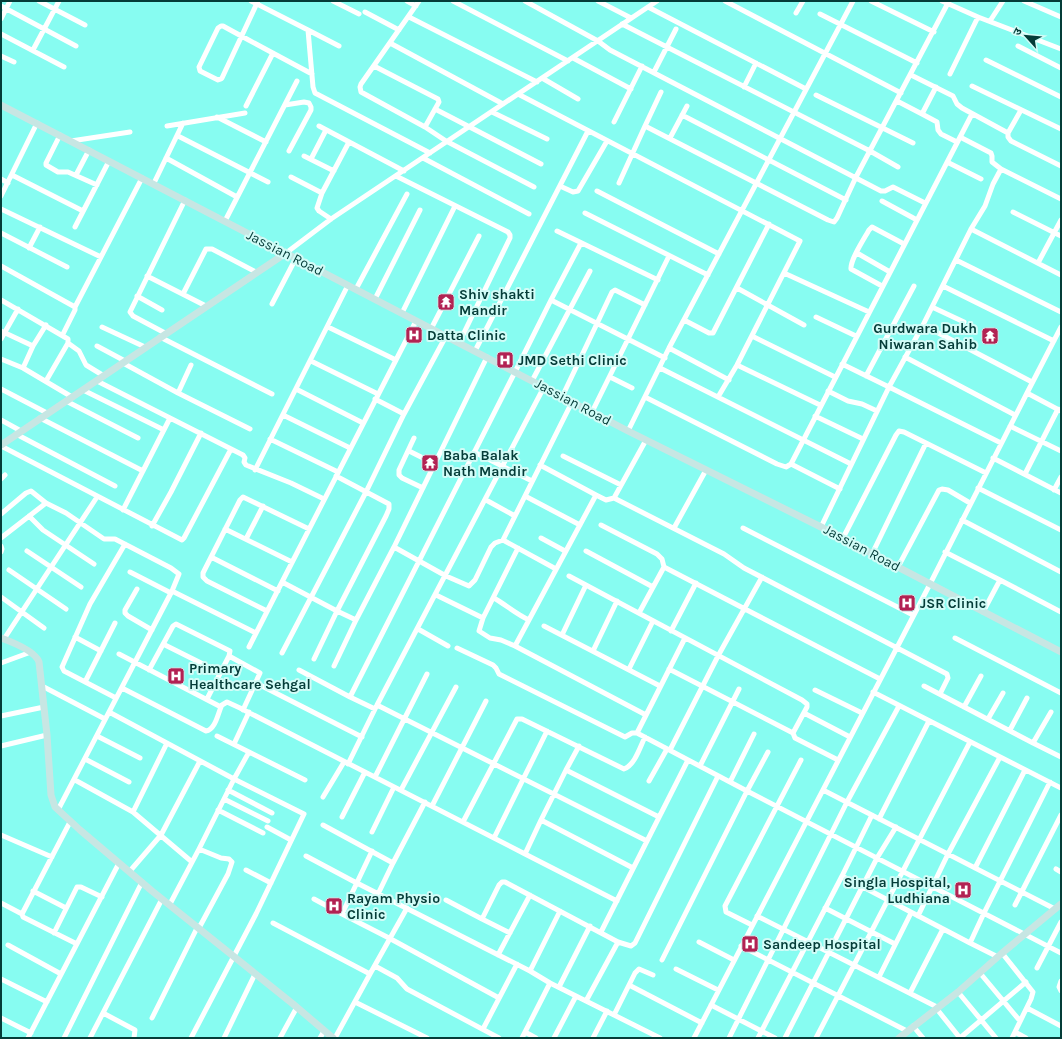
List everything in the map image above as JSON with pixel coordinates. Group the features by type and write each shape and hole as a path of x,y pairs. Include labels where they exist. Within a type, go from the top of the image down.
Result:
{"street":[{"path":"1,19 4,8 10,1"},
{"path":"39,1 85,25"},
{"path":"32,50 59,1"},
{"path":"250,1 257,2 339,46"},
{"path":"333,1 358,14"},
{"path":"407,1 418,3 361,84 361,92 425,127 446,141 534,187"},
{"path":"453,1 631,89"},
{"path":"525,1 598,41 610,50 881,191 893,187 897,188 925,203"},
{"path":"598,1 631,18"},
{"path":"231,449 183,540 178,540 1,446 19,432 104,376 162,335 286,253 331,219 598,41 655,1"},
{"path":"725,1 901,93"},
{"path":"796,13 803,1"},
{"path":"628,431 669,348 853,1"},
{"path":"871,1 934,32"},
{"path":"990,21 1003,1"},
{"path":"1024,1 1061,18"},
{"path":"257,2 241,36 221,79 218,80 200,71 199,67 218,27 223,26 241,36 273,54 312,74"},
{"path":"645,126 832,221 835,221 856,177 934,32 946,2 978,17 1061,49"},
{"path":"648,7 806,90"},
{"path":"4,8 76,46"},
{"path":"366,12 399,30"},
{"path":"820,14 917,63"},
{"path":"409,17 537,82"},
{"path":"950,74 978,17"},
{"path":"622,24 870,151 898,167"},
{"path":"308,30 314,91 318,96 430,153"},
{"path":"654,72 676,30"},
{"path":"1,34 64,67"},
{"path":"390,43 503,104"},
{"path":"1018,46 1061,68"},
{"path":"246,106 273,54"},
{"path":"1,56 14,62"},
{"path":"986,60 1061,97"},
{"path":"744,87 756,63"},
{"path":"374,66 439,100 425,127"},
{"path":"614,122 642,66"},
{"path":"911,75 953,96 957,105 1008,133"},
{"path":"542,78 578,99"},
{"path":"225,221 297,81"},
{"path":"972,86 1061,130"},
{"path":"922,114 936,87"},
{"path":"619,183 661,92"},
{"path":"518,94 800,241 737,365 718,397"},
{"path":"816,95 913,143"},
{"path":"897,101 937,122 938,130 941,134 991,153 993,163 1001,169 1061,199"},
{"path":"285,105 304,102 309,103 311,107 289,151"},
{"name":"Jassian Road","path":"1,104 562,397 843,538 1061,652"},
{"path":"670,138 687,106"},
{"path":"435,108 541,164"},
{"path":"1021,110 1008,133 1008,137 1011,141 1061,166"},
{"path":"492,112 547,138"},
{"path":"167,126 245,113"},
{"path":"645,397 777,464 786,467 791,464 802,439 972,114"},
{"path":"682,115 846,200"},
{"path":"217,117 266,142"},
{"path":"1,196 37,123"},
{"path":"154,183 183,123"},
{"path":"319,126 404,171"},
{"path":"312,159 326,130"},
{"path":"475,351 588,131"},
{"path":"71,141 130,132"},
{"path":"60,135 46,165 58,172 68,172 97,185"},
{"path":"178,136 268,182"},
{"path":"560,186 573,192 578,191 607,141"},
{"path":"331,219 317,208 322,193 349,142"},
{"path":"76,175 89,150"},
{"path":"304,156 334,171"},
{"path":"166,158 237,197"},
{"path":"423,158 529,214"},
{"path":"75,227 109,161"},
{"path":"947,162 981,179"},
{"path":"821,527 889,387 923,325 971,229 985,206 993,184 1001,169"},
{"path":"12,175 83,211"},
{"path":"396,176 508,232 511,236 459,343"},
{"path":"291,177 322,193"},
{"path":"63,334 75,310 75,307 142,178"},
{"path":"1,180 8,183"},
{"path":"597,191 719,254"},
{"path":"356,289 406,194"},
{"path":"185,200 137,296 130,312 131,315 162,335 272,394"},
{"path":"882,201 916,220"},
{"path":"402,313 455,206"},
{"path":"1,209 101,257"},
{"path":"375,299 420,210"},
{"path":"1013,212 1061,236"},
{"path":"585,213 708,275"},
{"path":"1038,263 1061,220"},
{"path":"684,320 711,334 713,333 768,224"},
{"path":"29,248 40,227"},
{"path":"882,286 851,269 851,265 869,230 872,227 904,244"},
{"path":"971,229 1061,275"},
{"path":"557,231 658,280"},
{"path":"1,233 67,267"},
{"path":"432,329 478,236"},
{"path":"350,697 581,243"},
{"path":"183,294 206,249 212,249 256,272"},
{"path":"857,253 890,272"},
{"path":"592,412 669,256"},
{"path":"272,304 296,258"},
{"path":"956,260 1061,312"},
{"path":"1,266 75,307"},
{"path":"532,381 590,271"},
{"path":"784,273 869,312"},
{"path":"147,276 206,306"},
{"path":"255,470 348,285"},
{"path":"866,376 914,286"},
{"path":"943,286 1054,341"},
{"path":"737,288 804,325"},
{"path":"562,397 613,291 620,292 645,305"},
{"path":"137,296 162,310"},
{"path":"1,300 67,337 68,343 46,382"},
{"path":"551,300 665,358"},
{"path":"932,307 964,322"},
{"path":"1,339 3,332 18,309"},
{"path":"816,316 856,336"},
{"path":"249,647 416,321"},
{"path":"23,368 33,346 46,325"},
{"path":"923,325 1032,382"},
{"path":"102,327 145,347"},
{"path":"328,327 396,360"},
{"path":"694,1038 930,584 1026,393 1054,341 1059,335 1061,327"},
{"path":"3,332 33,346"},
{"path":"282,653 366,492 404,414 446,336"},
{"path":"752,336 835,377"},
{"path":"68,343 78,350 86,365 104,376"},
{"path":"97,346 178,393 250,429"},
{"path":"669,348 729,380"},
{"path":"334,666 487,357"},
{"path":"905,357 1015,415"},
{"path":"1,360 23,368 46,382 69,399 138,438"},
{"path":"311,361 377,397 404,414"},
{"path":"842,364 1001,443"},
{"path":"178,393 191,365"},
{"path":"737,365 820,405"},
{"path":"660,368 851,464"},
{"path":"610,377 632,388"},
{"path":"97,380 243,455 245,458 244,464 255,470 291,483 324,499"},
{"path":"323,797 362,737 376,707 544,387"},
{"path":"1,390 47,413"},
{"path":"83,390 164,430"},
{"path":"296,390 363,423"},
{"path":"828,391 844,400 862,404 877,411"},
{"path":"1025,474 1059,410 1026,393"},
{"path":"394,547 446,576 467,586 471,585 491,547 495,543 503,540 572,402"},
{"path":"283,415 350,448"},
{"path":"815,416 864,439"},
{"path":"40,418 143,471"},
{"path":"122,510 170,418"},
{"path":"1,420 19,432 115,486"},
{"path":"1010,426 1061,451"},
{"path":"843,538 898,432 904,432 986,473"},
{"path":"152,526 201,433"},
{"path":"414,438 398,475 422,488"},
{"path":"270,439 337,474 388,504 389,509 314,659"},
{"path":"614,498 646,440"},
{"path":"872,554 926,443"},
{"path":"408,450 435,464"},
{"path":"474,452 532,481"},
{"path":"563,456 621,485"},
{"path":"993,458 1061,493"},
{"path":"791,464 840,489"},
{"path":"540,465 606,500 614,498 674,528 724,554 738,565 947,674 948,678 940,694"},
{"path":"674,528 706,470"},
{"path":"1054,490 1061,477"},
{"path":"978,488 1061,530"},
{"path":"1,514 30,490 46,503 66,513 104,538 113,538 125,544 177,571 179,576 75,780 58,810"},
{"path":"898,567 939,490 946,490 970,503"},
{"path":"515,646 596,495"},
{"path":"525,496 580,525"},
{"path":"97,497 51,568 2,638 31,652 39,662 47,735 51,795 53,803 58,810 70,822 162,899 334,1038 406,908"},
{"path":"268,611 204,579 203,573 225,529 243,497 309,529"},
{"path":"486,500 515,516"},
{"path":"1,538 46,503"},
{"path":"246,539 263,506"},
{"path":"29,516 43,530 94,564"},
{"path":"962,520 1061,572"},
{"path":"601,525 657,554 662,559 664,567 639,614"},
{"path":"743,528 913,615"},
{"path":"225,529 292,562"},
{"path":"541,538 565,551"},
{"path":"503,540 556,569"},
{"path":"116,698 64,671 62,667 90,604 125,544"},
{"path":"1,546 1,552"},
{"path":"518,548 483,618 479,632 490,638 501,640 515,646 646,715"},
{"path":"27,551 81,587"},
{"path":"586,551 653,587"},
{"path":"945,552 1061,612"},
{"path":"211,557 278,591"},
{"path":"664,567 880,678"},
{"path":"9,570 66,610"},
{"path":"130,572 256,633"},
{"path":"569,576 802,700 807,704 804,713 793,733"},
{"path":"649,781 669,750 718,656 762,577"},
{"path":"983,612 1000,580"},
{"path":"282,582 356,620"},
{"path":"671,631 696,583"},
{"path":"562,635 586,585"},
{"path":"137,589 125,610 125,613 152,630"},
{"path":"436,595 483,618"},
{"path":"1,597 44,628"},
{"path":"494,598 520,616 529,620"},
{"path":"593,651 617,602"},
{"path":"628,669 653,621"},
{"path":"85,682 115,623"},
{"path":"149,670 162,644 173,626 176,624 230,651 229,656 207,699"},
{"path":"544,626 660,686"},
{"path":"418,629 448,646"},
{"path":"75,637 100,651"},
{"path":"637,733 685,638"},
{"path":"955,638 1061,693"},
{"path":"162,644 205,665"},
{"path":"457,648 493,665 499,674 625,737 632,733 637,733 645,737 806,822 1061,953"},
{"path":"1,663 31,652"},
{"path":"119,654 221,707"},
{"path":"229,656 259,672 261,675 256,683 234,744"},
{"path":"669,669 793,733 794,738 797,740 838,760"},
{"path":"299,670 350,697 405,719 647,841"},
{"path":"375,777 427,674"},
{"path":"964,707 981,676"},
{"path":"256,683 362,737"},
{"path":"42,686 105,719"},
{"path":"924,686 1061,756"},
{"path":"401,790 456,687"},
{"path":"122,688 206,731 211,730 222,705 227,702 617,901"},
{"path":"700,766 739,689"},
{"path":"815,690 862,713"},
{"path":"873,692 1061,788"},
{"path":"988,719 1003,693"},
{"path":"1010,730 1027,698"},
{"path":"432,806 486,701"},
{"path":"729,1038 847,802 899,706"},
{"path":"1,716 44,707"},
{"path":"109,712 234,779 304,814 271,883 191,1038"},
{"path":"1033,743 1051,712"},
{"path":"804,713 850,737"},
{"path":"463,822 517,718 547,730 624,769 631,763 645,737"},
{"path":"879,819 929,721"},
{"path":"494,838 547,730"},
{"path":"730,782 754,734"},
{"path":"1,746 47,735"},
{"path":"97,736 140,758"},
{"path":"217,736 305,780"},
{"path":"816,1038 970,742"},
{"path":"133,812 167,743"},
{"path":"525,854 579,746"},
{"path":"170,904 249,752"},
{"path":"662,960 768,752"},
{"path":"918,916 948,854 1000,757"},
{"path":"85,759 129,782"},
{"path":"601,932 688,760"},
{"path":"752,925 726,912 725,906 801,760"},
{"path":"130,871 161,835 200,761"},
{"path":"566,770 659,817"},
{"path":"975,868 1025,770"},
{"path":"342,817 365,772"},
{"path":"482,919 502,882 507,883 618,942 631,946 634,943 718,776"},
{"path":"75,780 133,812 192,862"},
{"path":"970,943 1050,782"},
{"path":"372,832 394,787"},
{"path":"228,790 272,813"},
{"path":"823,790 1022,892 1059,906 958,992 899,1038"},
{"path":"224,799 291,840"},
{"path":"378,894 425,802"},
{"path":"218,810 263,833"},
{"path":"758,1038 793,972 807,941 857,848 872,815"},
{"path":"1015,905 1061,815"},
{"path":"541,820 633,868"},
{"path":"22,914 70,822"},
{"path":"323,825 393,863"},
{"path":"785,1038 877,858 896,827"},
{"path":"1,835 52,857"},
{"path":"152,1018 198,927 228,874 232,862 229,859 222,858 199,849"},
{"path":"342,914 372,851"},
{"path":"306,856 517,964 550,983 660,1038"},
{"path":"1,1018 30,1036 46,1002 119,863"},
{"path":"246,870 271,883"},
{"path":"842,876 970,943 1000,955 1026,982 1033,992 1012,1038"},
{"path":"64,1038 142,882"},
{"path":"54,933 77,887 81,887 102,897"},
{"path":"33,892 66,908"},
{"path":"498,955 530,895"},
{"path":"90,1038 162,899"},
{"path":"314,899 499,998"},
{"path":"446,900 510,933"},
{"path":"1,903 22,914 23,917 77,944"},
{"path":"825,908 895,944"},
{"path":"530,971 560,911"},
{"path":"879,976 912,912"},
{"path":"757,916 879,976 937,1008 960,1038 1026,982"},
{"path":"1037,968 1061,922"},
{"path":"273,923 370,974"},
{"path":"559,987 590,926"},
{"path":"910,993 943,929"},
{"path":"586,1001 618,942"},
{"path":"699,942 734,960"},
{"path":"8,945 61,974"},
{"path":"741,946 813,983 910,1028 923,1038"},
{"path":"483,1029 517,964"},
{"path":"374,966 397,978 407,989 499,1038"},
{"path":"614,1015 636,971 639,969 653,975"},
{"path":"676,969 718,990"},
{"path":"980,973 1020,1021"},
{"path":"224,1038 255,974"},
{"path":"1,979 46,1002"},
{"path":"1061,981 1059,987 1061,991"},
{"path":"522,1038 550,983"},
{"path":"629,985 702,1023"},
{"path":"958,992 996,1038"},
{"path":"554,1038 576,996"},
{"path":"355,1002 426,1038"},
{"path":"711,1005 775,1038"},
{"path":"280,1038 297,1008"},
{"path":"1027,1008 1061,1026"},
{"path":"593,1038 607,1011"},
{"path":"103,1013 135,1030 134,1038"},
{"path":"320,1038 324,1031"},
{"path":"525,1032 536,1038"},
{"path":"1015,1032 1026,1038"}],"place":[{"name":"Shiv shakti Mandir","path":"446,302"},
{"name":"Datta Clinic","path":"414,335"},
{"name":"Gurdwara Dukh Niwaran Sahib","path":"990,336"},
{"name":"JMD Sethi Clinic","path":"505,360"},
{"name":"Baba Balak Nath Mandir","path":"430,463"},
{"name":"JSR Clinic","path":"907,603"},
{"name":"Primary Healthcare Sehgal","path":"176,676"},
{"name":"Singla Hospital, Ludhiana","path":"963,890"},
{"name":"Rayam Physio Clinic","path":"334,906"},
{"name":"Sandeep Hospital","path":"750,944"}]}
